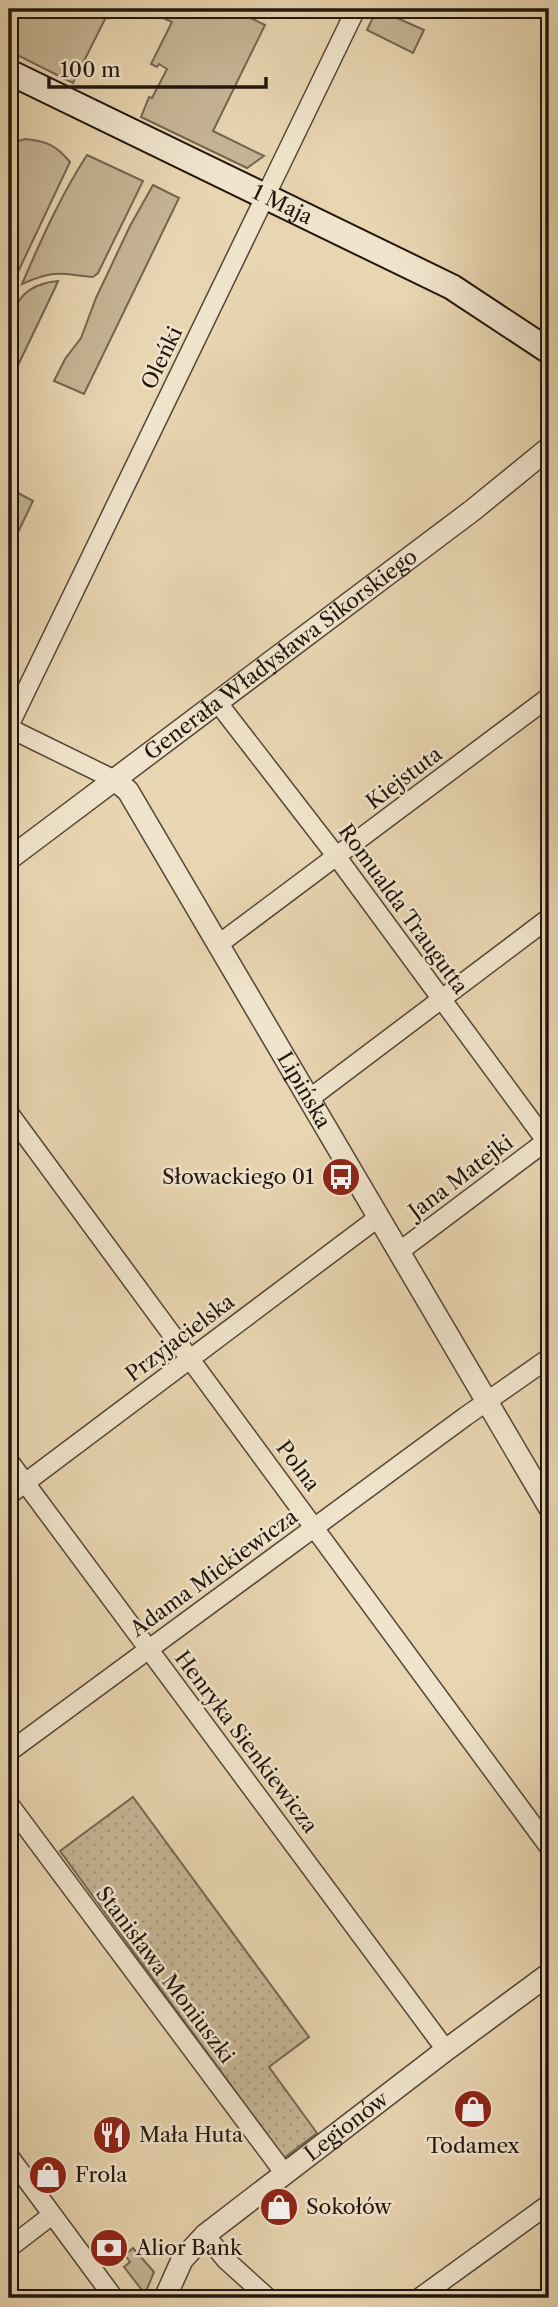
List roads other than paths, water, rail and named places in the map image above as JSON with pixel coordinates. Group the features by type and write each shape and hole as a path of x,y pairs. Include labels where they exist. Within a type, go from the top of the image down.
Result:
{"main road":[{"name":"1 Maja","path":"9,72 452,287 549,351"}],"street":[{"name":"Oleńki","path":"9,727 356,9"},
{"name":"Generała Władysława Sikorskiego","path":"9,859 473,510 549,448"},
{"name":"Kiejstuta","path":"219,944 549,697"},
{"name":"Romualda Traugutta","path":"218,703 337,856 548,1142"},
{"name":"Lipińska","path":"9,727 115,780 128,791 549,1507"},
{"path":"309,1099 549,918"},
{"name":"Polna","path":"9,1113 549,1847"},
{"name":"Jana Matejki","path":"400,1251 548,1142"},
{"name":"Przyjacielska","path":"9,1495 379,1217"},
{"name":"Adama Mickiewicza","path":"9,1752 549,1358"},
{"name":"Henryka Sienkiewicza","path":"9,1461 446,2050"},
{"name":"Stanisława Moniuszki","path":"9,1804 285,2174"},
{"name":"Legionów","path":"164,2298 182,2260 205,2235 549,1973"},
{"path":"9,2156 114,2298"},
{"path":"419,2298 549,2204"},
{"path":"9,2248 52,2215"},
{"path":"205,2235 226,2260 268,2298"}],"place":[{"name":"Słowackiego 01","path":"341,1177"},
{"name":"Todamex","path":"473,2109"},
{"name":"Mała Huta","path":"112,2135"},
{"name":"Frola","path":"48,2175"},
{"name":"Sokołów","path":"279,2207"},
{"name":"Alior Bank","path":"109,2248"}]}
